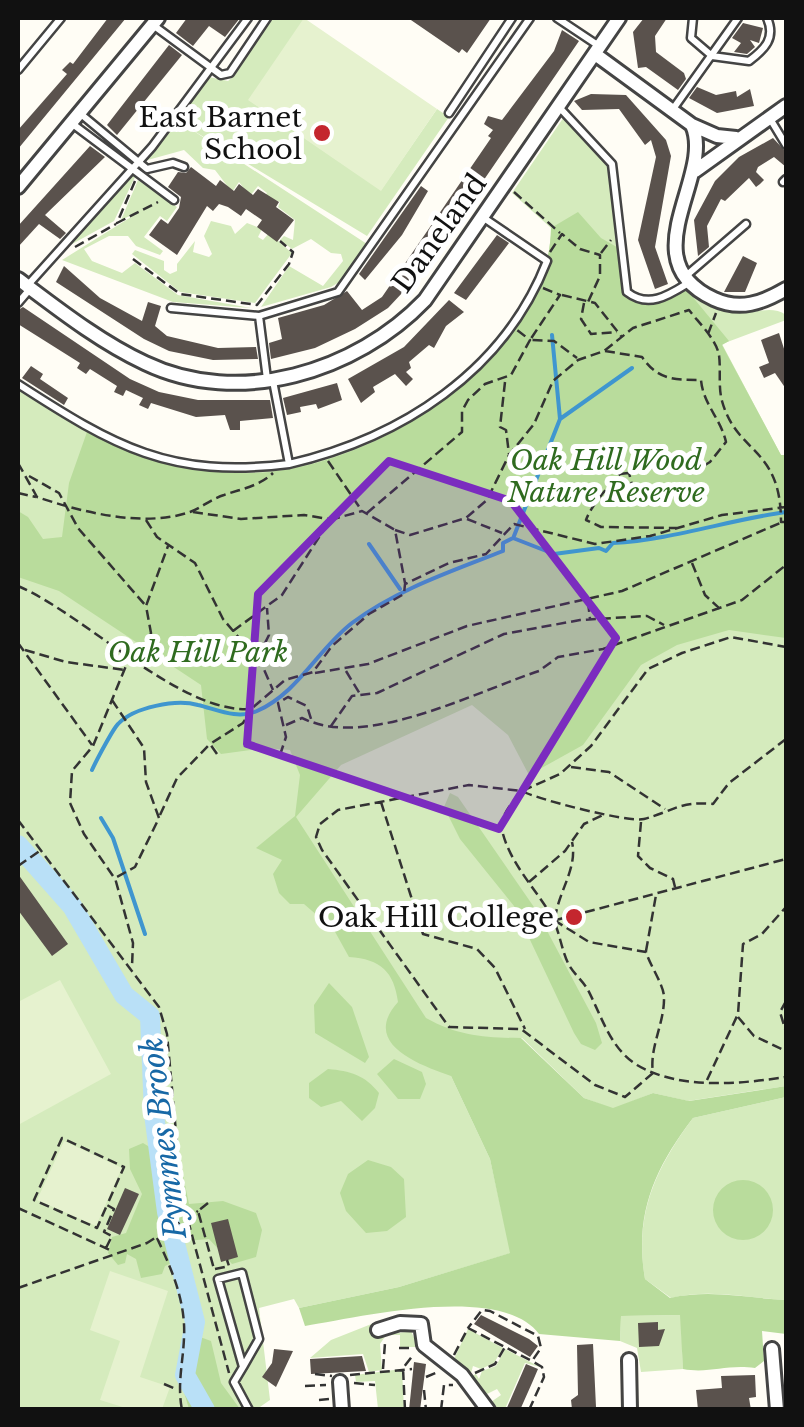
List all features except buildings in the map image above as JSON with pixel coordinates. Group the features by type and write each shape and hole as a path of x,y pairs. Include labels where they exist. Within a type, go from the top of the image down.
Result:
{"street":[{"name":"Daneland","path":"25,285 148,364 181,376 227,382 270,380 315,370 398,327 424,300 619,18"},
{"path":"18,188 156,22"},
{"path":"597,50 692,125 716,136 737,138"},
{"path":"694,172 786,106"},
{"path":"692,125 698,146 694,172 676,226 679,257 689,278 720,301 749,305 786,292"},
{"path":"382,1336 400,1323 421,1324 424,1345 468,1381 488,1410"},
{"path":"772,1349 777,1410"},
{"path":"629,1360 630,1410"},
{"path":"340,1382 342,1410"}],"lane":[{"path":"18,70 61,18"},
{"path":"18,303 25,285 134,173 137,163 248,18"},
{"path":"156,22 220,75 230,74 267,18"},
{"path":"450,113 512,18"},
{"path":"172,308 259,316 338,292 530,18"},
{"path":"557,18 597,50"},
{"path":"693,18 691,38 712,56 749,61 767,48 771,29 768,18"},
{"path":"672,110 738,18"},
{"path":"558,106 612,164 624,280 627,292 637,300 653,302 689,278 746,224"},
{"path":"768,117 786,145"},
{"path":"78,120 147,169 174,163 184,167"},
{"path":"78,120 134,173 171,198"},
{"path":"18,384 133,452 224,470 276,466 324,455 398,426 467,377 537,286 546,261 483,217"},
{"path":"259,316 289,464"},
{"path":"242,1367 218,1279 242,1274 259,1339 234,1382 249,1410"}],"path":[{"path":"117,223 134,173"},
{"path":"505,184 580,249 600,255"},
{"path":"69,250 171,198"},
{"path":"546,261 562,234"},
{"path":"308,673 345,670 467,626 588,601 783,521 779,484 764,457 736,429 722,401 718,349 689,310 619,334 592,334 585,328 586,302 600,276 600,255 618,234"},
{"path":"133,259 180,294 257,305 289,264 292,252 280,241"},
{"path":"537,286 595,303 619,334"},
{"path":"510,455 506,430 500,426 505,380 560,295"},
{"path":"708,335 720,301"},
{"path":"510,326 530,340 554,342 578,360"},
{"path":"604,351 619,334"},
{"path":"324,455 364,512 395,530 410,535 466,518 487,500 510,455 534,424 553,380 578,360 604,351 642,357 652,372 670,380 701,380 702,398 726,442 710,462 692,473 660,455 620,474 606,494 592,504 586,520 601,527 678,528"},
{"path":"467,377 477,391"},
{"path":"466,404 484,384 505,380"},
{"path":"18,493 67,507 145,519 193,512 241,519 304,515 330,520 364,512 462,432 464,394"},
{"path":"18,463 37,497"},
{"path":"193,512 210,500 261,483 276,466"},
{"path":"629,473 633,488 642,499"},
{"path":"24,474 58,493 78,528 146,606 151,633 142,662"},
{"path":"405,585 449,563 486,554 514,524 595,544 786,507"},
{"path":"466,518 505,534"},
{"path":"145,519 157,537 195,563 233,631 257,659 273,690"},
{"path":"233,631 267,607 294,579 307,551 330,520"},
{"path":"117,876 135,868 177,778 210,744 273,690 308,673 344,635 404,594 395,530"},
{"path":"146,606 169,545"},
{"path":"691,561 705,595 720,609"},
{"path":"285,726 302,718 330,727 385,724 539,671 558,657 603,649 720,609 742,600 786,565"},
{"path":"18,586 45,598 184,693 220,707 250,712"},
{"path":"588,601 590,620"},
{"path":"257,659 268,635 267,607"},
{"path":"330,727 342,704 423,674 504,634 590,620 647,616 666,626"},
{"path":"786,647 731,637 648,669 591,746 570,766 522,791 504,815 502,827 514,860 554,920 570,966 586,987 616,1045 653,1073 739,1084 786,1077"},
{"path":"18,643 93,746"},
{"path":"22,649 66,662 126,670"},
{"path":"131,655 93,746 72,772 70,802 84,834 117,876 134,943 132,967"},
{"path":"345,670 361,696"},
{"path":"280,756 285,726 278,703 288,697 306,706 312,722"},
{"path":"112,700 144,748 146,782 159,818"},
{"path":"525,1030 449,1028 322,850 316,837 327,814 381,800 469,786 522,791 541,802 582,806 641,820 686,802 713,804 729,783 786,739"},
{"path":"210,744 217,754"},
{"path":"570,766 609,772 665,810"},
{"path":"381,800 384,822 422,934 477,950 495,968 525,1030 595,1085 625,1097 653,1073"},
{"path":"529,882 584,824 604,814"},
{"path":"18,820 159,1007 167,1034 186,1217 234,1382"},
{"path":"641,820 638,856 650,868 673,878 675,888"},
{"path":"554,920 560,889 575,862 572,840"},
{"path":"20,864 39,851"},
{"path":"554,920 786,859"},
{"path":"653,1073 651,1054 660,1037 658,1021 664,996 646,952 656,894"},
{"path":"707,1082 738,1016 743,944 762,934 786,907"},
{"path":"554,920 589,942 646,952"},
{"path":"786,1001 780,1012 786,1031"},
{"path":"738,1016 754,1036 786,1052"},
{"path":"62,1138 124,1167 107,1205 97,1228 34,1200 62,1138"},
{"path":"18,1288 156,1237 208,1202"},
{"path":"106,1248 112,1236 104,1232 114,1209 107,1205"},
{"path":"18,1208 115,1252"},
{"path":"198,1211 218,1279"},
{"path":"156,1237 179,1293 184,1337 178,1390 182,1410"},
{"path":"214,1269 230,1266 227,1260"},
{"path":"168,1290 179,1293"},
{"path":"450,1366 460,1340 482,1310 538,1336 542,1348 532,1361"},
{"path":"486,1318 491,1312"},
{"path":"496,1322 500,1316"},
{"path":"504,1327 510,1321"},
{"path":"514,1332 519,1326"},
{"path":"468,1328 542,1366 528,1408"},
{"path":"523,1336 528,1331"},
{"path":"382,1336 383,1371"},
{"path":"534,1342 538,1336"},
{"path":"454,1338 460,1340"},
{"path":"441,1410 444,1385 468,1381 495,1364 507,1346"},
{"path":"405,1410 403,1368 408,1358 422,1351"},
{"path":"315,1374 412,1369"},
{"path":"404,1379 411,1380"},
{"path":"305,1386 340,1382 375,1385"},
{"path":"164,1384 178,1390"},
{"path":"404,1388 410,1389"},
{"path":"424,1390 426,1410"}],"highlighted area":[{"path":"389,461 511,501 616,638 499,829 247,744 258,594"}],"green space":[{"path":"271,18 305,18 249,100 381,190 437,109 449,117 367,236 189,128 367,244 341,281 331,287 261,307 289,266 323,286 343,261 341,254 331,253 311,239 292,249 280,240 284,236 293,240 295,220 278,207 280,202 265,196 267,193 258,186 250,196 239,182 232,192 215,170 203,168 184,150 144,161 209,77 228,81 235,75"},
{"path":"304,18 437,109 381,191 248,100"},
{"name":"Oak Hill Park","path":"568,111 614,163 627,288 649,296 685,283 716,309 730,313 766,310 786,315 786,320 722,344 781,455 786,455 786,1086 688,1101 653,1093 613,1109 584,1098 522,1038 484,1038 450,1031 451,1076 490,1159 511,1253 399,1287 299,1308 294,1299 259,1308 270,1400 257,1409 18,1409 18,387 117,444 197,469 278,470 331,457 385,435 436,406 481,369 518,327 542,279 551,228 512,193"},
{"path":"131,174 135,177 114,221 63,249"},
{"path":"138,180 177,207 167,221 160,216 144,237 163,251 160,255 136,246 128,236 109,236 84,249 92,261 122,273 135,263 178,295 251,308 173,302 62,260 139,212 121,220"},
{"name":"Oak Hill Wood Nature Reserve","path":"578,212 601,238 622,250 627,288 634,293 647,296 682,284 729,341 722,345 781,455 786,455 786,638 729,630 677,645 641,665 583,745 529,775 508,735 472,705 341,765 296,817 426,1018 472,1035 521,1038 584,1098 613,1108 653,1093 689,1101 786,1086 786,1097 693,1118 658,1174 642,1234 645,1279 670,1298 714,1294 786,1300 786,1334 762,1331 764,1361 755,1368 683,1369 680,1315 621,1316 620,1341 539,1334 520,1319 494,1310 463,1307 394,1311 305,1326 299,1308 399,1287 510,1253 490,1159 451,1076 411,1059 390,1041 386,1030 388,1017 398,1002 389,975 378,964 349,957 334,930 304,904 290,904 279,893 273,874 282,860 256,848 295,816 300,775 290,750 265,748 221,754 207,739 201,685 59,591 18,577 18,511 28,517 43,539 62,537 69,483 87,432 169,463 212,471 256,473 303,466 352,451 402,428 448,397 488,361 521,320 543,276 551,228"},
{"path":"211,221 231,226 235,234 247,223 262,229 258,237 263,240 269,233 292,253 255,303 180,292 132,254 135,250 164,261 164,270 170,274 177,271 177,264 195,241 193,252 209,257 212,254 204,236"},
{"path":"450,793 458,797 536,910 596,1023 602,1043 595,1050 581,1044 574,1033 514,906 460,839 444,807"},
{"path":"60,980 111,1074 18,1125 18,1002"},
{"path":"329,983 352,1007 369,1057 365,1063 315,1033 314,1005"},
{"path":"394,1059 422,1072 426,1084 420,1099 398,1099 377,1074"},
{"path":"328,1069 356,1075 379,1093 375,1108 362,1121 341,1101 321,1107 309,1098 309,1083"},
{"path":"786,1097 786,1300 714,1294 671,1298 645,1279 642,1256 645,1213 668,1156 693,1118"},
{"path":"64,1141 122,1168 96,1226 37,1200"},
{"path":"143,1143 181,1166 189,1204 223,1201 256,1213 262,1230 256,1257 232,1264 209,1239 185,1241 186,1256 165,1266 162,1274 141,1278 136,1259 127,1254 125,1263 118,1265 108,1253 112,1237 126,1233 142,1194 130,1169 129,1149"},
{"path":"368,1160 391,1167 404,1179 406,1217 387,1231 366,1233 346,1211 340,1193 348,1174"},
{"path":"743,1180 764,1189 773,1210 764,1231 743,1240 722,1231 713,1210 722,1189"},
{"path":"110,1271 168,1291 140,1377 170,1387 162,1409 129,1409 100,1400 120,1341 90,1330"},
{"path":"681,1315 683,1369 641,1372 637,1348 620,1341 621,1316"},
{"path":"374,1323 379,1336 411,1331 418,1347 400,1347 400,1335 386,1335 380,1344 382,1370 369,1372 363,1354 310,1358 331,1340"},
{"path":"468,1329 503,1348 494,1363 481,1369 473,1366 471,1373 454,1359"},
{"path":"200,1337 211,1341 221,1383 240,1409 189,1409 184,1392"},
{"path":"505,1349 540,1367 525,1363 505,1409 494,1409 491,1402 501,1395 497,1389 485,1395 469,1377 476,1374 479,1379 482,1371 496,1366"},
{"path":"402,1369 404,1409 378,1409 375,1381 356,1382 355,1375"}],"waterway":[{"path":"514,536 560,419 552,335"},
{"path":"560,419 632,368"},
{"path":"92,770 116,727 134,713 178,703 234,714 257,711 296,682 352,623 425,582 503,551 503,543 513,538 554,554 599,548 606,551 613,543 786,512"},
{"path":"369,544 400,589"},
{"path":"101,818 113,838 145,934"},
{"name":"Pymmes Brook","path":"18,845 72,906 124,995 150,1016 154,1114 167,1212 195,1322 185,1375 205,1410"}],"place":[{"name":"East Barnet School","path":"322,133"},
{"name":"Oak Hill College","path":"574,917"}]}
